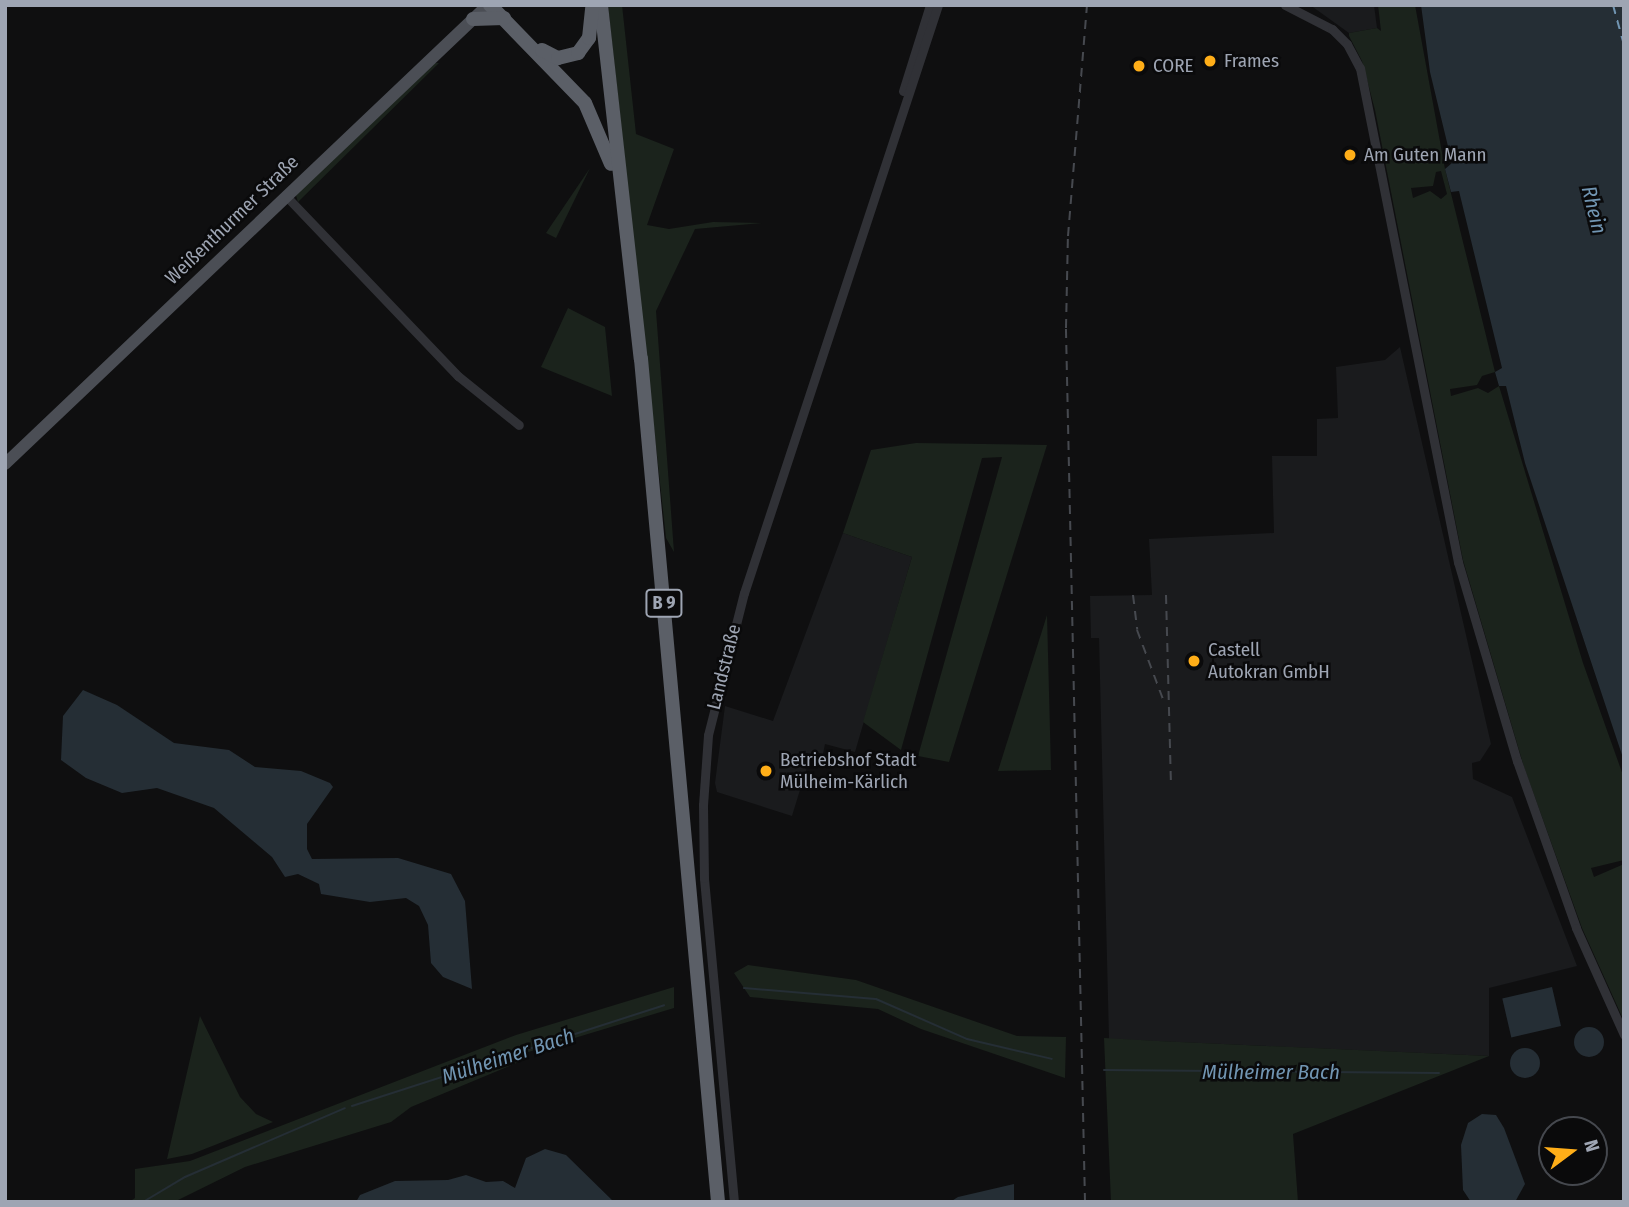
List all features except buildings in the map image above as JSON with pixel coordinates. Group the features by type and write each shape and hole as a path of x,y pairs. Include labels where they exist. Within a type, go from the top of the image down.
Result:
{"highway":[{"name":"B 9","path":"489,5 503,12 540,49 558,58 574,56 587,43 595,6"},
{"name":"B 9","path":"595,6 621,256 708,1202"},
{"name":"B 9","path":"595,6 642,359 718,1202"},
{"name":"B 9","path":"503,12 585,103 611,164"},
{"path":"473,19 503,12"}],"main road":[{"name":"Weißenthurmer Straße","path":"5,464 489,5"}],"street":[{"path":"1285,5 1304,9 1341,36 1360,68 1458,562 1529,797 1576,928 1624,1035"},
{"name":"Landstraße","path":"734,1202 704,878 706,747 735,623 847,289 887,154 936,7"},
{"path":"286,196 458,376 519,425"}],"shaded area":[{"path":"608,5 622,5 636,134 674,149 647,225 669,229 713,222 762,223 695,229 656,311 674,552 666,538"},
{"path":"1310,5 1374,5 1377,28 1349,33"},
{"path":"1378,5 1415,5 1445,169 1495,372 1482,376 1477,385 1450,389 1451,396 1478,388 1488,393 1499,386 1583,663 1624,778 1624,860 1591,868 1594,877 1624,864 1624,1021 1582,928 1524,767 1463,560 1375,110 1362,61 1349,36 1349,33 1377,28 1381,31","holes":["1441,171 1447,194 1441,199 1430,191 1413,198 1411,188 1433,186 1436,172"]},
{"path":"435,63 439,63 298,202 295,192"},
{"path":"590,168 556,238 546,233"},
{"path":"568,308 605,327 612,396 541,367"},
{"path":"1400,347 1491,744 1480,761 1472,763 1473,779 1512,797 1577,966 1489,988 1489,1056 1109,1039 1099,638 1091,638 1090,596 1152,595 1149,539 1274,533 1272,456 1317,456 1317,419 1338,418 1336,367 1385,360"},
{"path":"916,443 1047,445 949,762 918,756 1002,457 982,458 901,750 863,722 912,557 843,533 871,450"},
{"path":"843,533 912,557 855,752 825,744 823,754 812,751 792,816 717,792 715,783 725,706 773,721"},
{"path":"1047,615 1051,770 998,771"},
{"path":"748,965 856,980 1017,1036 1066,1037 1065,1078 921,1029 878,1009 750,997 734,973"},
{"path":"674,987 674,1008 525,1053 526,1059 411,1107 391,1122 245,1167 174,1202 129,1202 135,1198 135,1169 190,1161 516,1035"},
{"path":"200,1016 240,1097 256,1114 273,1122 192,1154 167,1159"},
{"path":"1104,1038 1489,1056 1293,1134 1298,1202 1111,1202"}],"water":[{"name":"Rhein","path":"1421,5 1624,5 1624,761 1525,463 1506,386 1499,386 1495,372 1502,368 1459,191 1451,192 1445,169 1452,163 1430,72"},
{"path":"83,690 117,705 174,743 229,750 255,767 301,771 330,783 333,787 307,824 307,849 312,859 398,858 451,874 465,901 472,989 443,977 431,963 428,925 419,906 406,898 370,902 321,894 319,884 298,874 285,877 272,857 214,808 157,788 122,793 86,778 61,760 63,716"},
{"path":"1552,987 1561,1026 1511,1037 1502,998"},
{"path":"1589,1027 1599,1032 1604,1042 1599,1052 1589,1057 1579,1052 1574,1042 1579,1032"},
{"path":"1525,1048 1535,1053 1540,1063 1535,1073 1525,1078 1515,1073 1510,1063 1515,1053"},
{"path":"1482,1114 1496,1115 1504,1128 1525,1184 1515,1202 1471,1202 1463,1190 1461,1145 1468,1123"},
{"path":"545,1149 566,1155 614,1202 356,1202 360,1195 395,1181 448,1180 466,1175 486,1182 503,1181 515,1188 526,1158"},
{"path":"1014,1184 1014,1202 950,1202 958,1197"}],"waterway":[{"name":"Mülheimer Bach","path":"744,988 876,999 967,1039 1052,1059"},
{"name":"Mülheimer Bach","path":"352,1106 664,1005"},
{"name":"Mülheimer Bach","path":"1104,1070 1439,1073"},
{"name":"Mülheimer Bach","path":"143,1202 185,1177 345,1108"}],"ferry route":[{"path":"1613,5 1624,45"}],"railway":[{"path":"1085,1202 1066,328 1068,236 1087,5"},
{"path":"1133,595 1137,630 1163,699"},
{"path":"1166,595 1171,785"}],"place":[{"name":"Frames","path":"1210,61"},
{"name":"CORE","path":"1139,66"},
{"name":"Am Guten Mann","path":"1350,155"},
{"name":"Castell Autokran GmbH","path":"1194,661"},
{"name":"Betriebshof Stadt Mülheim-Kärlich","path":"766,771"}]}
